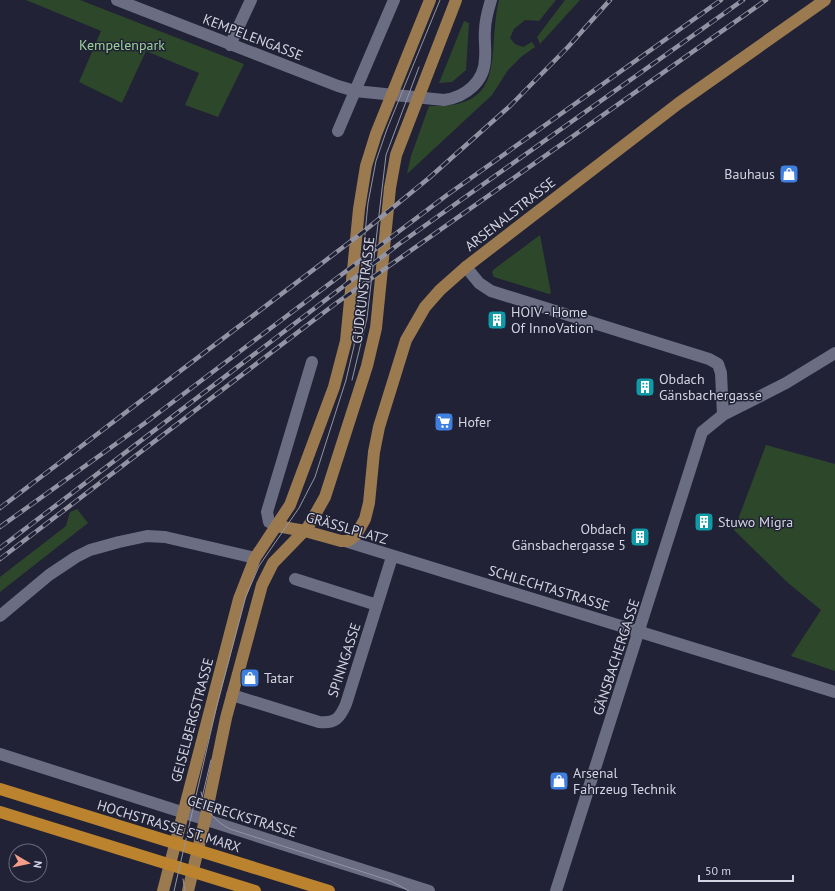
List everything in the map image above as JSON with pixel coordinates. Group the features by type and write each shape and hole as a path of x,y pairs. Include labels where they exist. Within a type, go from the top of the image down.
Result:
{"highway":[{"name":"HOCHSTRASSE ST. MARX","path":"0,789 328,891"},
{"path":"0,812 255,891"}],"main road":[{"name":"GUDRUNSTRASSE","path":"255,558 290,505 305,462 325,414 340,370 346,341 359,208 366,166 376,134 430,0"},
{"name":"GUDRUNSTRASSE","path":"232,695 260,590 270,569 278,557 305,531 315,516 330,485 372,346 379,304 390,188 396,155 456,0"},
{"name":"ARSENALSTRASSE","path":"345,542 356,535 365,519 369,503 374,452 379,427 406,340 425,307 440,290 466,267 679,103 825,0"},
{"name":"GRÄSSLPLATZ","path":"277,526 305,531 345,542"},
{"name":"GEISELBERGSTRASSE","path":"163,891 239,599 255,558"},
{"path":"188,891 205,820 219,747 232,695"}],"street":[{"name":"KEMPELENGASSE","path":"117,0 338,86 356,90 432,99 454,99 469,90 480,78 484,68 485,28 491,0"},
{"path":"230,44 251,0"},
{"path":"338,131 394,0"},
{"path":"466,267 479,283 487,289 707,358 718,364 721,373 723,415 786,383 835,353"},
{"path":"277,526 269,522 267,512 312,362"},
{"name":"GÄNSBACHERGASSE","path":"556,891 640,632 702,432 723,415"},
{"path":"0,616 49,576 76,557 90,550 119,542 147,536 165,537 255,558"},
{"name":"GRÄSSLPLATZ","path":"345,542 392,557 377,605"},
{"name":"SCHLECHTASTRASSE","path":"392,557 835,692"},
{"path":"295,579 377,605"},
{"name":"SPINNGASSE","path":"232,695 320,722 334,721 341,714 346,704 377,605"},
{"name":"GEIERECKSTRASSE","path":"0,754 429,891"}],"green space":[{"name":"Kempelenpark","path":"26,0 80,0 244,64 218,117 185,105 199,73 146,51 122,103 79,82 101,31"},
{"path":"499,0 556,0 539,21 525,20 514,29 510,38 515,44 523,47 532,42 535,47 521,57 508,70 492,95 407,174 411,156 429,106 455,104 472,98 483,88 490,74"},
{"path":"565,0 580,0 540,44 537,37"},
{"path":"464,21 469,23 466,70 452,82 439,83"},
{"path":"540,235 551,293 549,294 494,277 492,273 493,270"},
{"path":"766,445 835,464 835,671 791,656 821,610 787,582 734,530"},
{"path":"77,509 88,523 0,592 0,577 66,526 70,512"}],"tram line":[{"path":"174,891 217,705 246,596 259,566 299,508 315,477 346,380 354,346 368,203 376,161 387,129 440,0"},
{"path":"352,380 367,318 386,155 419,67"},
{"path":"202,798 211,760"},
{"path":"201,792 205,804 211,814 224,826 230,829 391,881 409,891"},
{"path":"183,879 185,891"}],"railway":[{"path":"0,508 363,232 429,178 510,106 568,47 610,0"},
{"path":"0,527 145,423 447,195 721,0"},
{"path":"0,548 399,244 743,0"},
{"path":"0,559 335,304 766,0"}],"place":[{"name":"Bauhaus","path":"789,174"},
{"name":"HOIV - Home Of InnoVation","path":"497,320"},
{"name":"Obdach Gänsbachergasse","path":"645,387"},
{"name":"Hofer","path":"444,422"},
{"name":"Stuwo Migra","path":"704,522"},
{"name":"Obdach Gänsbachergasse 5","path":"640,537"},
{"name":"Tatar","path":"250,678"},
{"name":"Arsenal Fahrzeug Technik","path":"559,781"}]}
